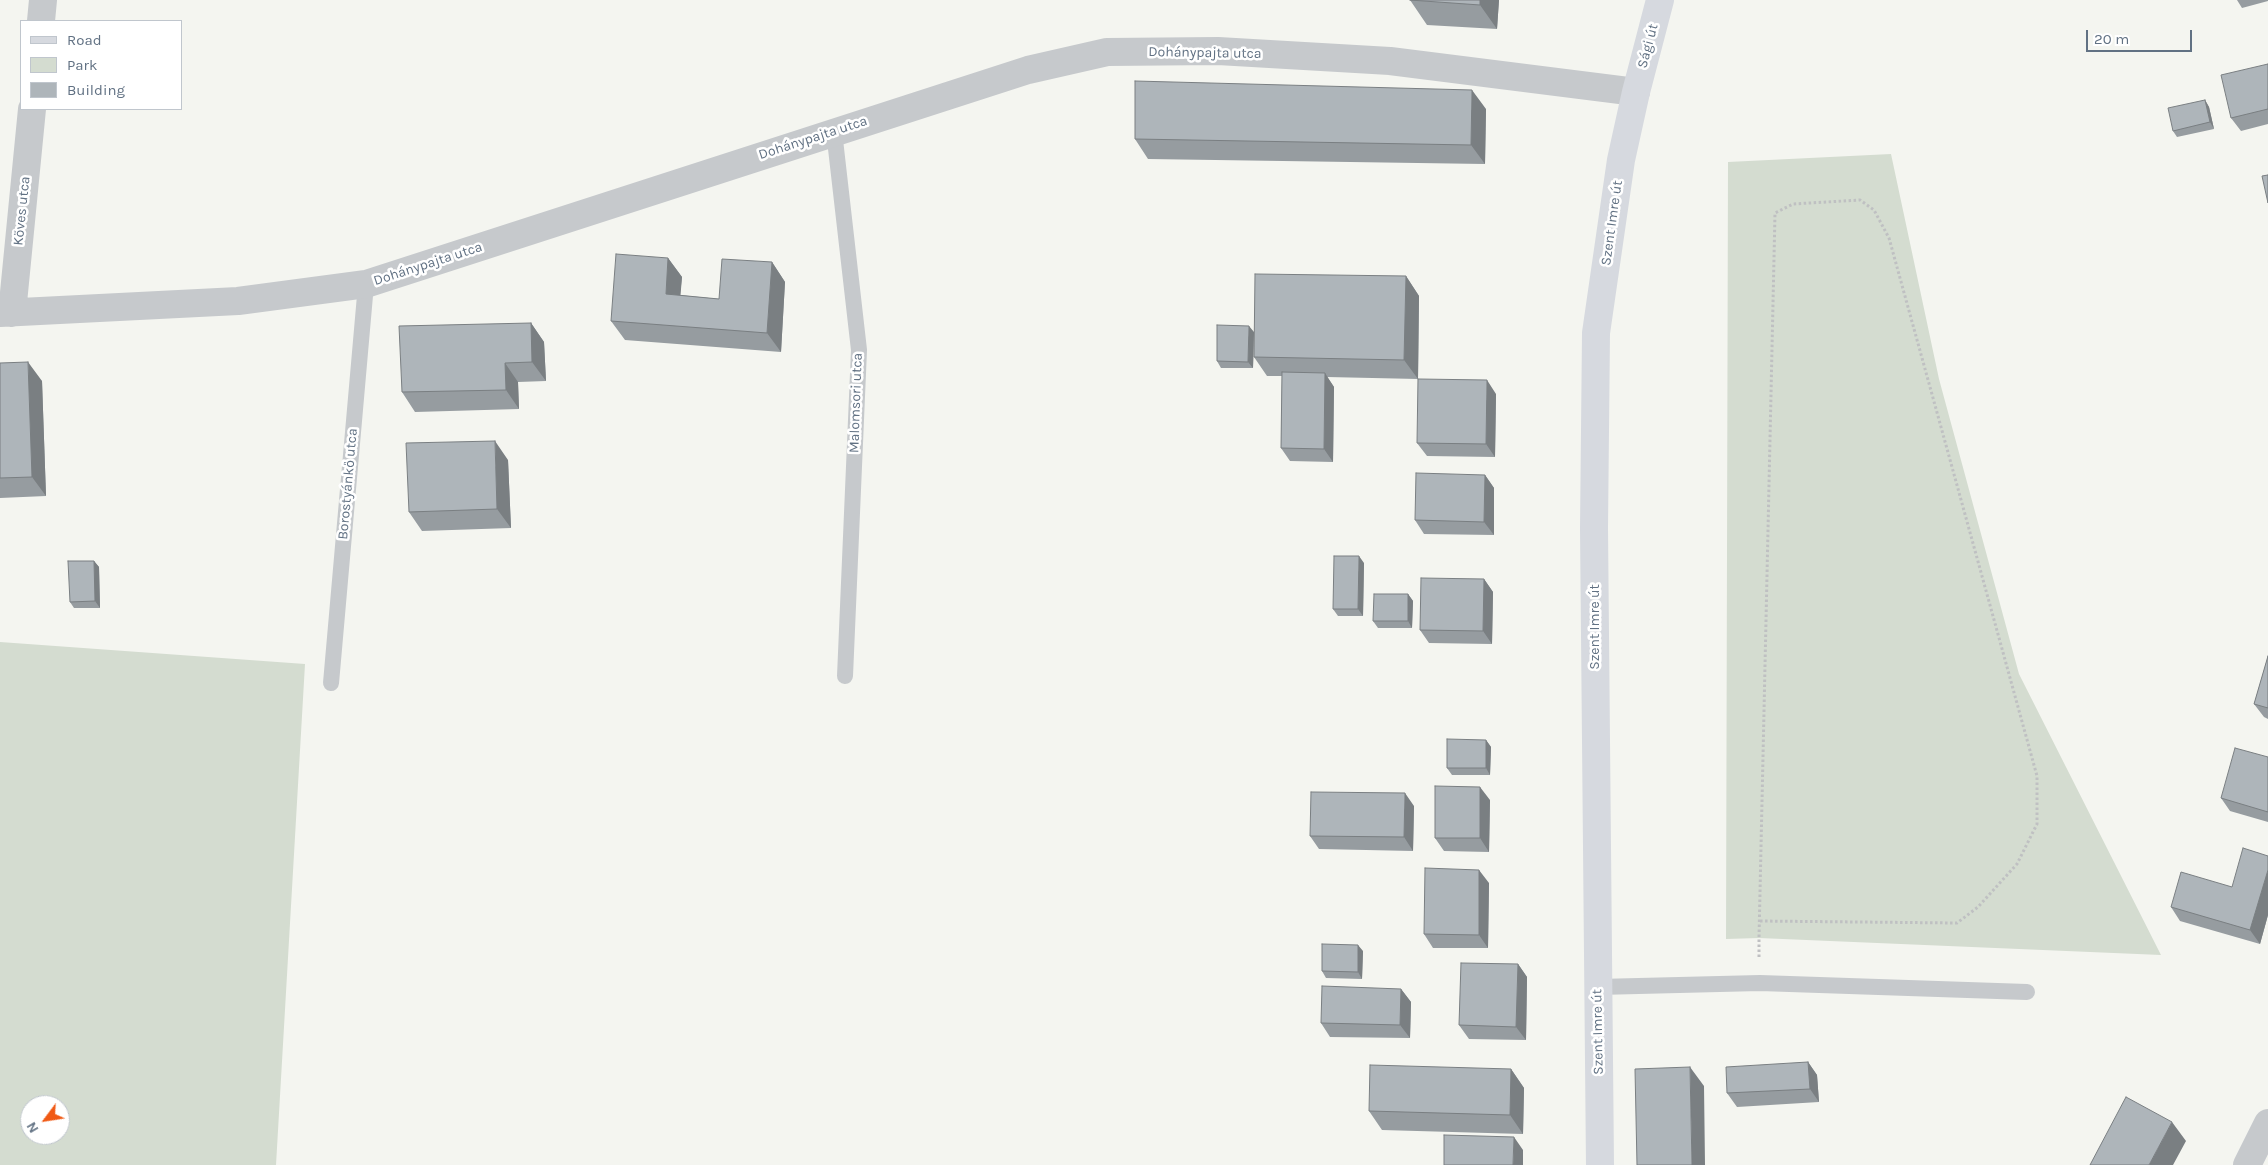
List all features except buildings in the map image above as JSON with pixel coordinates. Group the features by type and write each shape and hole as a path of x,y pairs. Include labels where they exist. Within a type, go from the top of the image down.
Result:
{"main road":[{"name":"Sági út","path":"1636,92 1660,0"},
{"name":"Szent Imre út","path":"1600,1165 1594,538 1596,333 1621,160 1636,92"}],"street":[{"path":"41,20 43,0"},
{"name":"Dohánypajta utca","path":"6,313 238,301 366,284 834,131 1028,70 1107,52 1218,51 1390,61 1636,92"},
{"name":"Köves utca","path":"6,313 32,110"},
{"path":"2247,1165 2268,1123"}],"lane":[{"name":"Malomsori utca","path":"834,131 859,350 845,676"},
{"name":"Borostyánkő utca","path":"331,683 366,284"},
{"path":"1598,987 1760,982 2027,992"}],"path":[{"path":"1759,921 1957,923 1978,907 2017,864 2037,824 2037,776 1889,238 1874,210 1860,200 1793,204 1775,213 1759,921 1760,982"}],"green space":[{"path":"1891,154 1939,379 2019,674 2161,955 1759,938 1726,939 1728,162"},
{"path":"0,642 305,664 276,1165 0,1165"}]}
